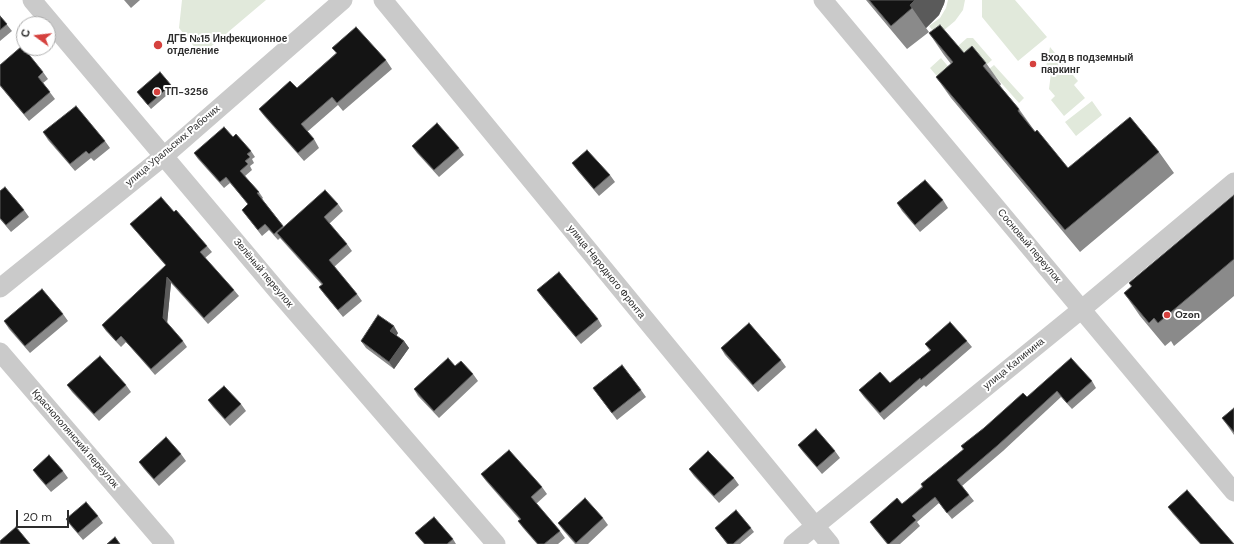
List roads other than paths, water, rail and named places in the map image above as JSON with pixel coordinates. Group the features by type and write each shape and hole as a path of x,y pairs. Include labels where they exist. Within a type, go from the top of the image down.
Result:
{"street":[{"name":"Зелёный переулок","path":"32,0 285,300 496,544"},
{"name":"улица Уральских Рабочих","path":"0,288 164,156 343,0"},
{"name":"улица Народного Фронта","path":"383,0 830,544"},
{"name":"Сосновый переулок","path":"823,0 1234,492"},
{"name":"улица Калинина","path":"793,544 1082,309 1234,182"},
{"name":"Краснополянский переулок","path":"0,352 165,544"}],"place":[{"name":"ДГБ №15 Инфекционное отделение","path":"158,45"},
{"name":"Вход в подземный паркинг","path":"1033,64"},
{"name":"ТП-3256","path":"157,92"},
{"name":"Ozon","path":"1167,315"}]}
